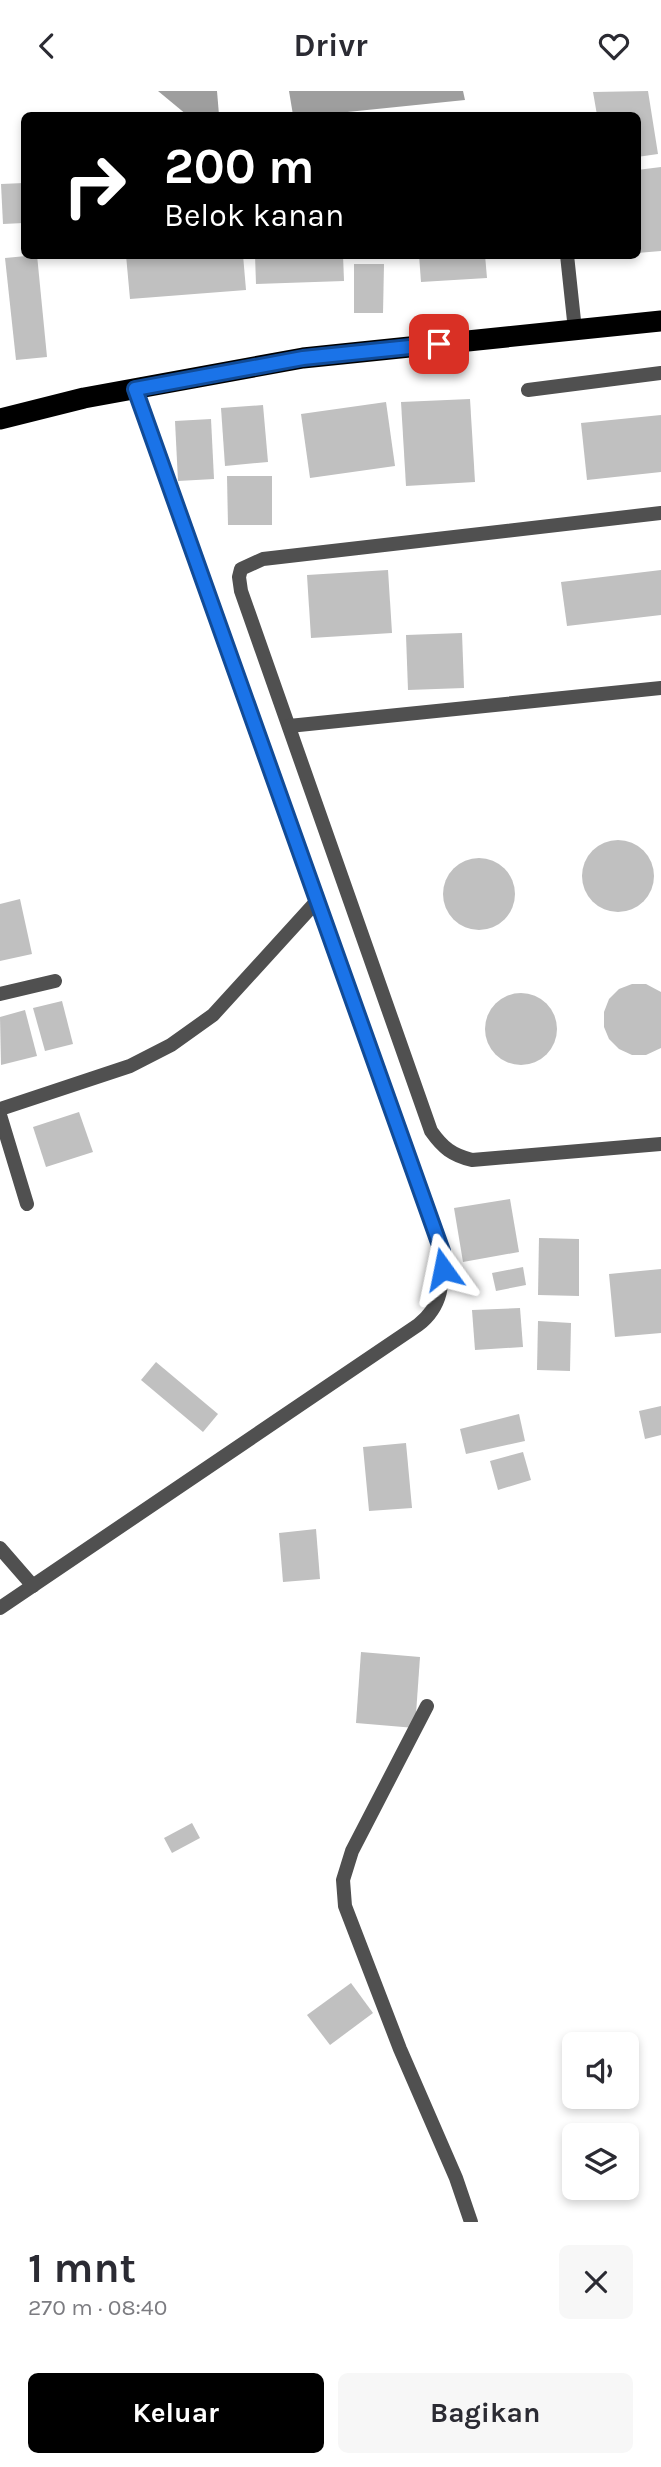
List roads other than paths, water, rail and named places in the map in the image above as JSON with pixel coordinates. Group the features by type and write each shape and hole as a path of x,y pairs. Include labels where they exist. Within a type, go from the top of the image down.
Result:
{"highway":[{"path":"0,419 135,389 303,358 661,321"}],"street":[{"path":"567,259 575,330"},
{"path":"527,390 661,373"},
{"path":"0,1608 418,1325 432,1315 439,1297 442,1251 135,389"},
{"path":"661,513 264,559 241,569 239,577 241,591 431,1131 441,1145 454,1156 471,1160 661,1144"},
{"path":"289,726 661,688"},
{"path":"0,1109 130,1066 170,1045 213,1015 316,902"},
{"path":"0,994 54,981"},
{"path":"0,1115 27,1203"},
{"path":"0,1548 33,1586"},
{"path":"426,1706 352,1851 343,1880 345,1906 400,2049 456,2178 471,2222"}]}
